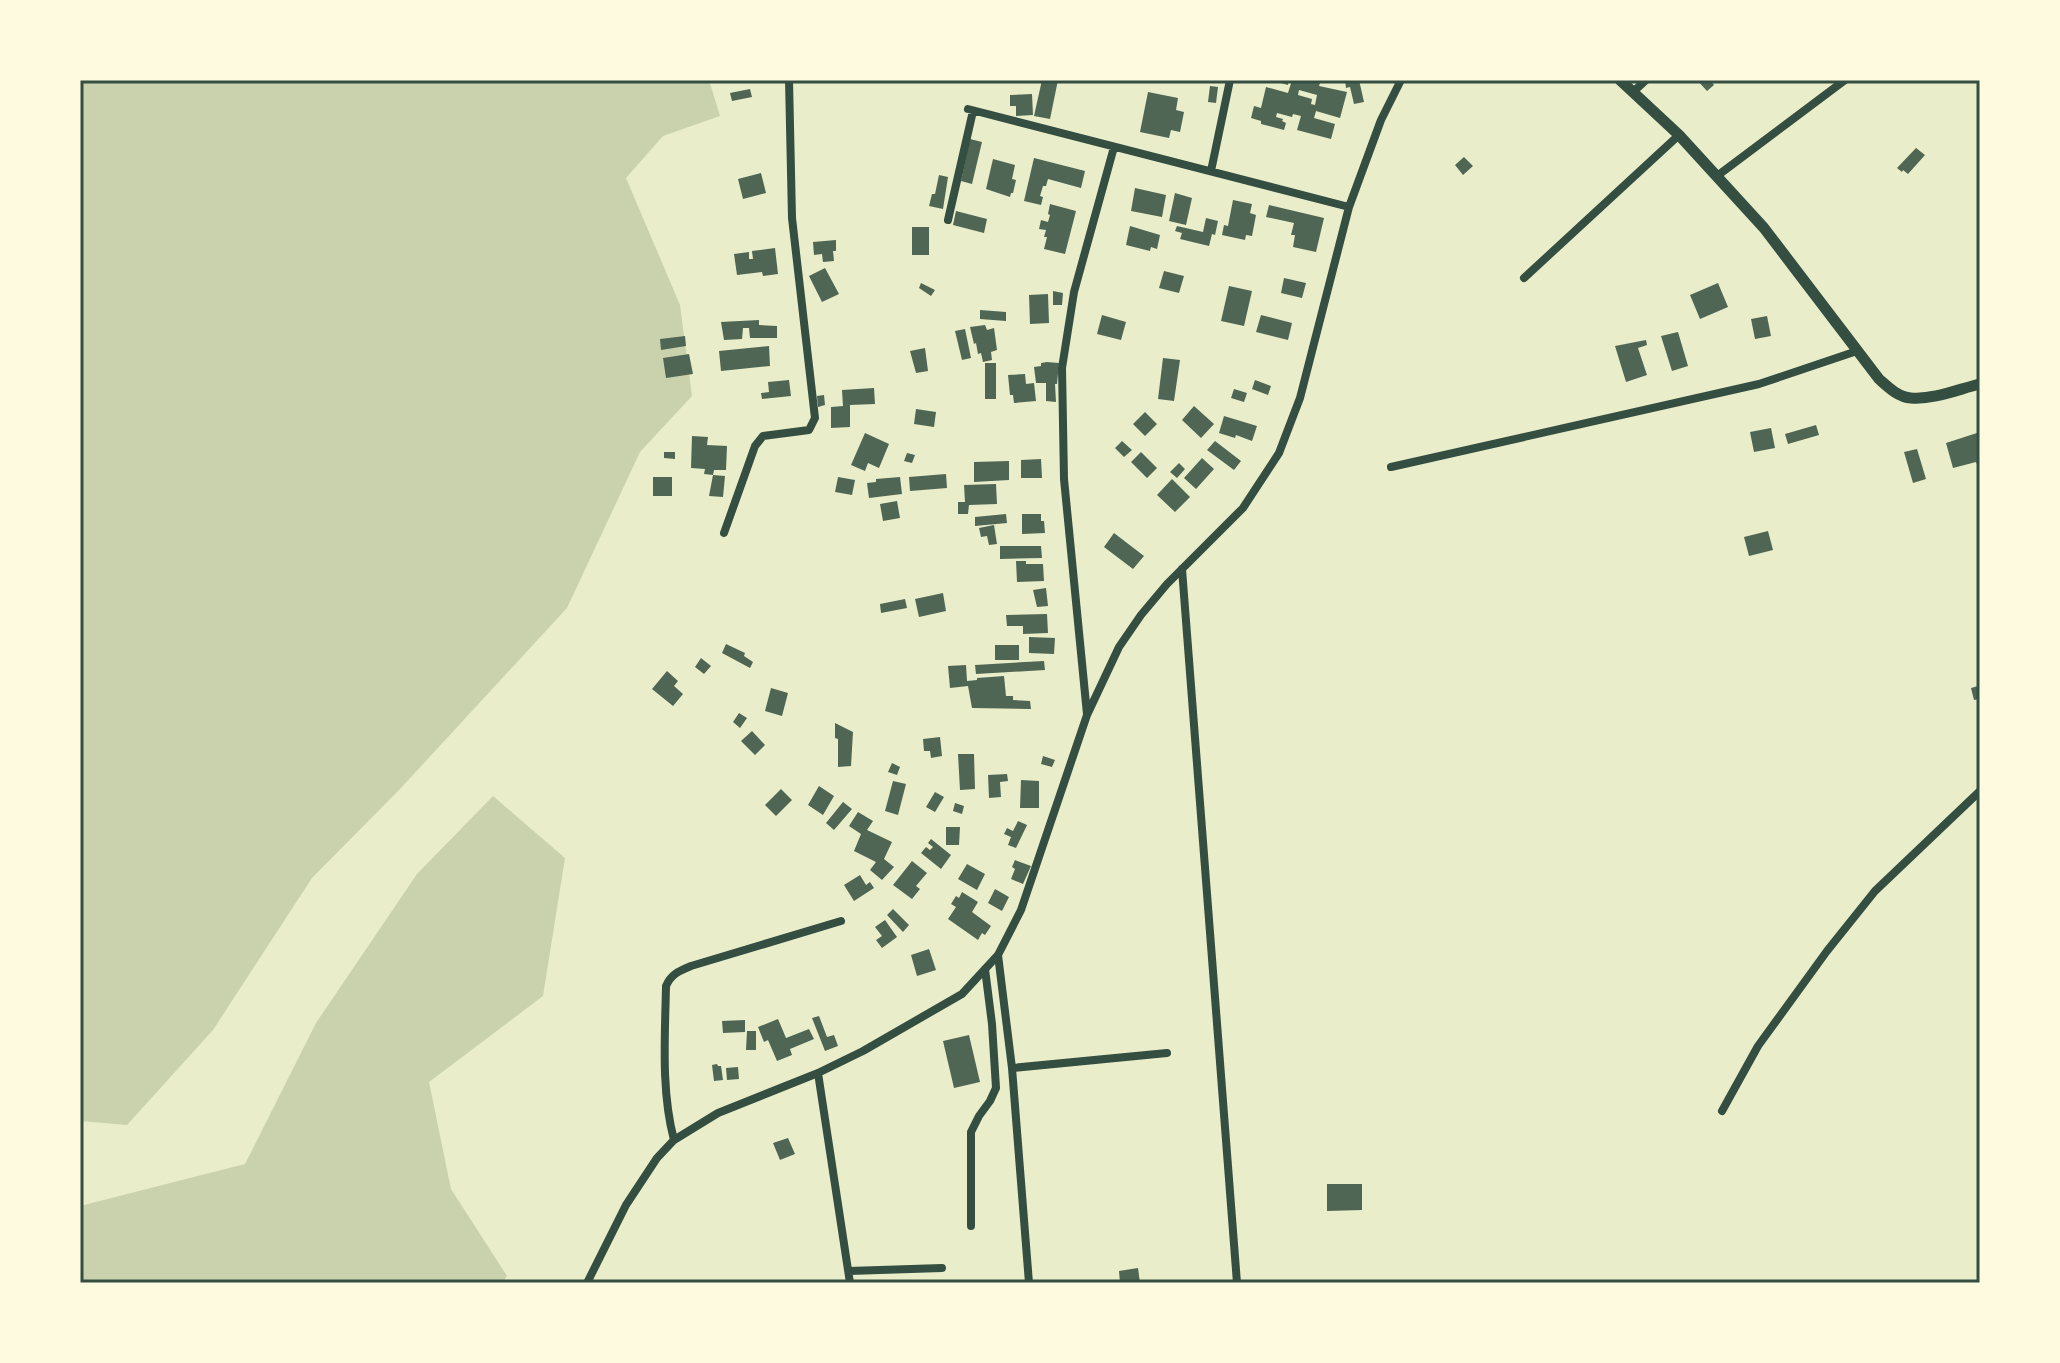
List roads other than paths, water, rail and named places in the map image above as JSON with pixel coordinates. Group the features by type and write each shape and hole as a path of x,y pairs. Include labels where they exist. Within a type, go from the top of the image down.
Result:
{"street":[{"path":"724,533 755,446 763,436 809,430 815,418 792,218 789,80"},
{"path":"1211,171 1230,80"},
{"path":"587,1283 626,1205 657,1158 674,1140 718,1113 818,1073 863,1051 962,994 998,955 1021,910 1087,715 1119,647 1141,615 1182,569 1243,508 1279,453 1300,398 1349,207 1381,120 1401,80"},
{"path":"1620,80 1679,135 1764,228 1879,379 1895,393 1910,398 1929,396 1980,384"},
{"path":"1633,92 1646,80"},
{"path":"1717,176 1845,80"},
{"path":"948,220 971,110 1349,207"},
{"path":"1524,278 1679,135"},
{"path":"1087,715 1064,479 1062,368 1074,292 1114,147"},
{"path":"1391,467 1759,384 1857,351"},
{"path":"1182,569 1237,1283"},
{"path":"1722,1111 1758,1046 1855,915 1875,891 1980,791"},
{"path":"674,1140 669,1123 666,1084 666,986 669,979 691,966 841,921"},
{"path":"998,955 1012,1068 1029,1283"},
{"path":"971,1226 971,1132 996,1088 985,969"},
{"path":"1012,1068 1167,1053"},
{"path":"818,1073 850,1283"},
{"path":"849,1271 942,1268"}]}
